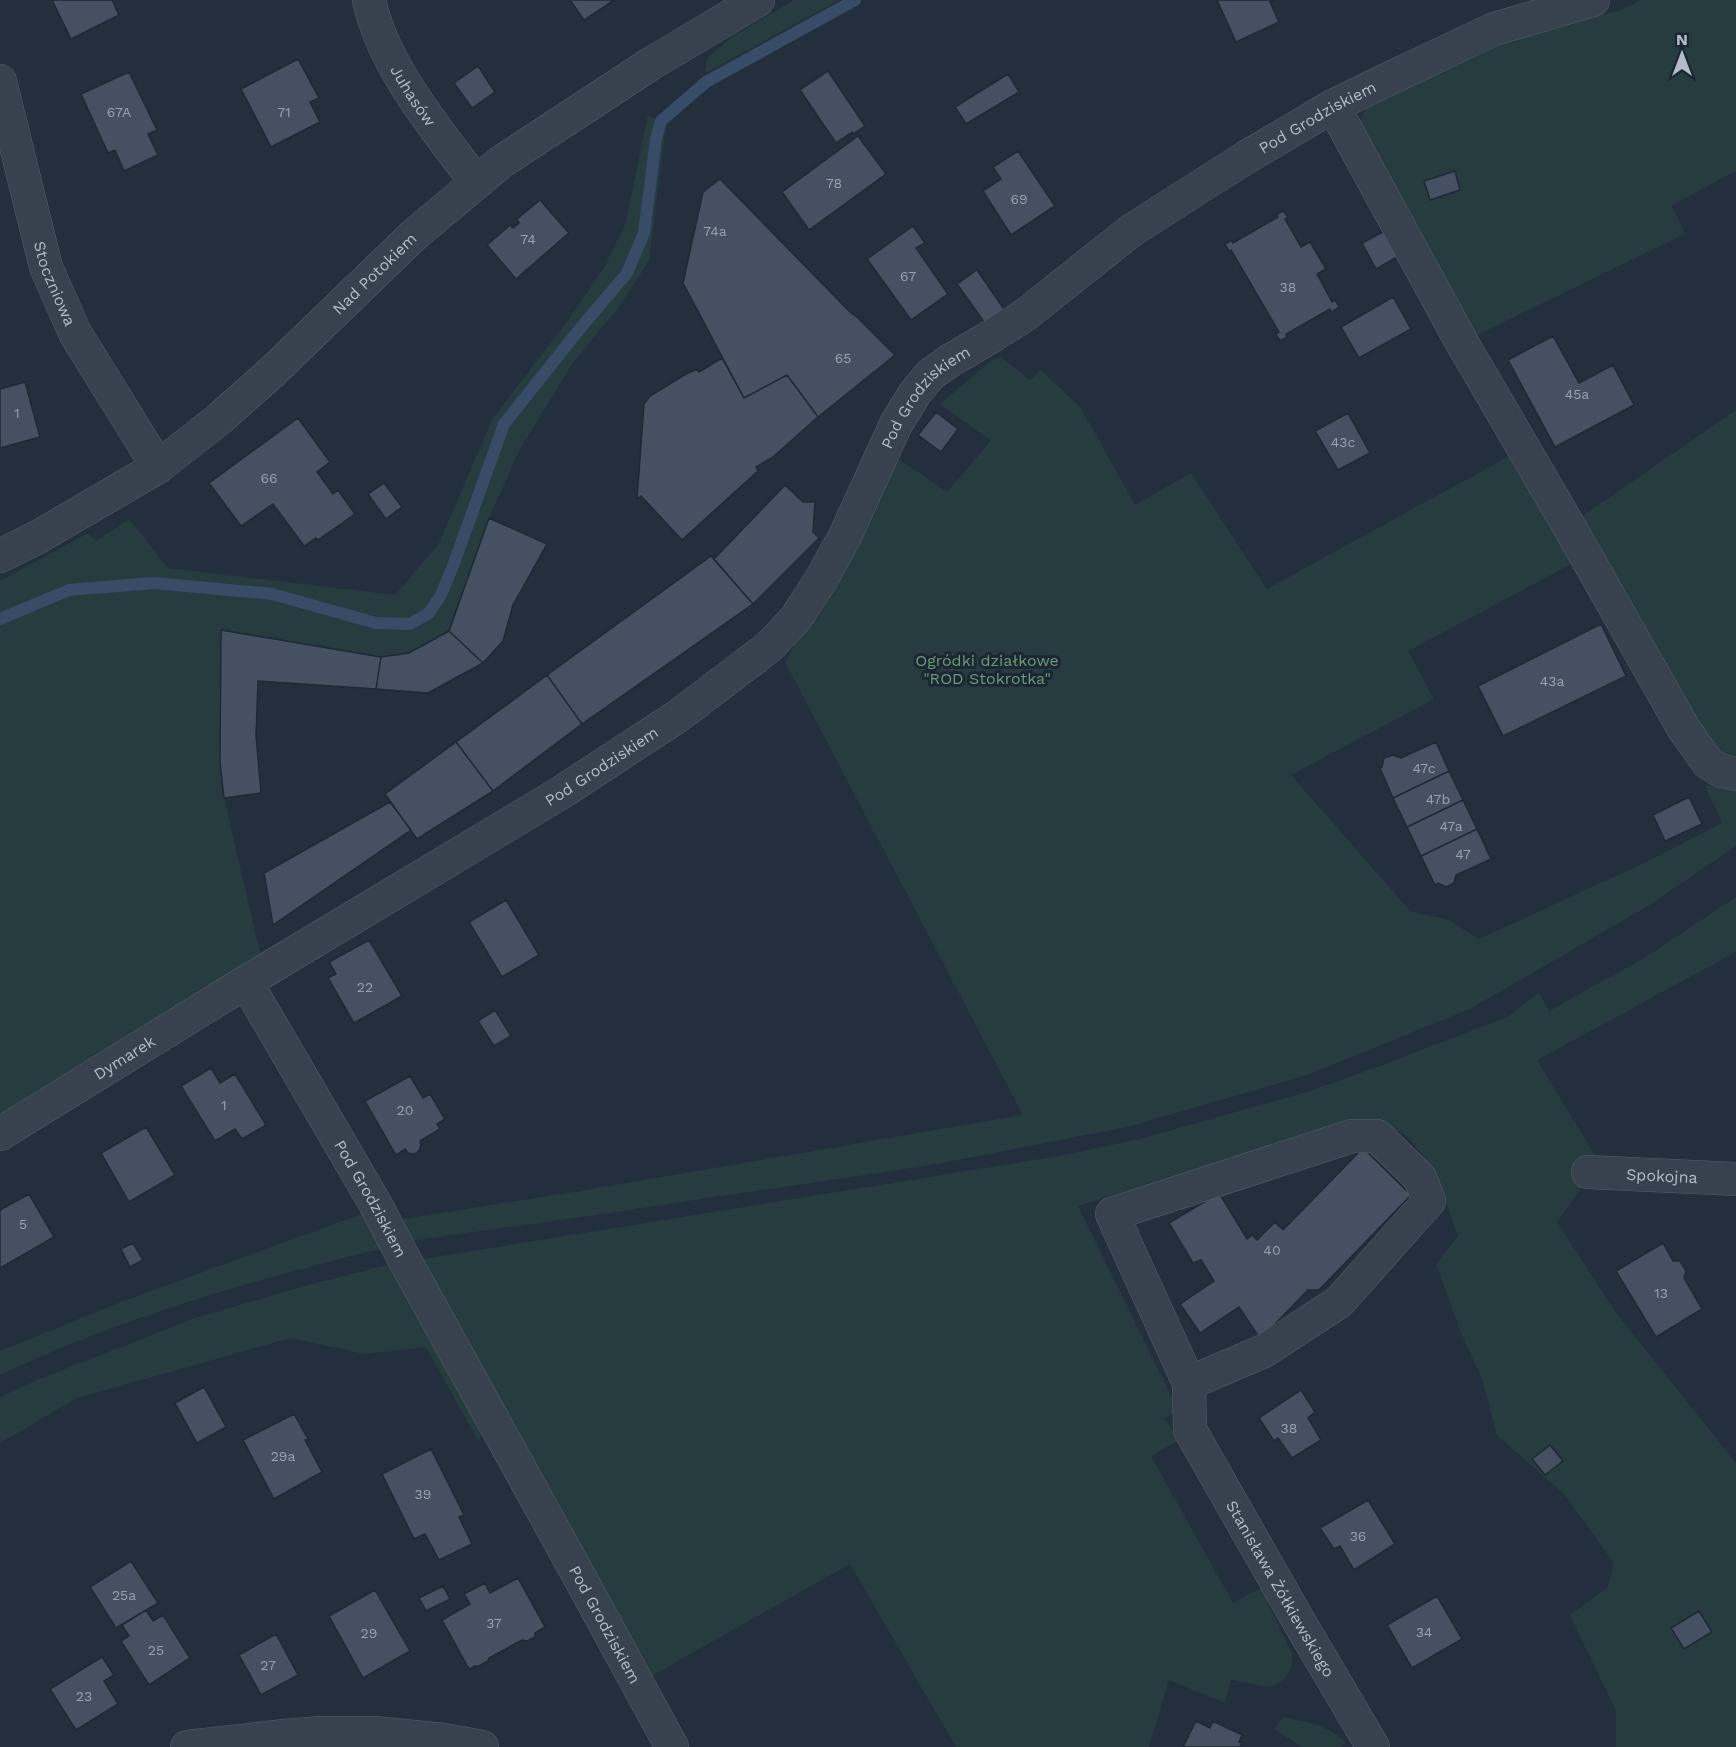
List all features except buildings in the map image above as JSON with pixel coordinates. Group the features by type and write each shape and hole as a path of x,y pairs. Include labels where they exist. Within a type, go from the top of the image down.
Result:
{"street":[{"name":"Juhasów","path":"369,0 373,16 393,62 419,106 476,182"},
{"name":"Nad Potokiem","path":"0,556 158,467 219,419 272,372 414,235 476,182 528,143 643,69 758,0"},
{"name":"Pod Grodziskiem","path":"672,1747 376,1205 246,982 562,792 678,716 770,646 796,618 822,578 845,536 896,424 915,393 931,374 1025,315 1132,230 1245,158 1333,106 1494,29 1593,0"},
{"name":"Stoczniowa","path":"0,81 46,267 75,333 158,467"},
{"path":"1333,106 1461,341 1684,729 1708,763 1719,770 1736,774"},
{"name":"Dymarek","path":"0,1134 246,982"},
{"path":"1352,1136 1377,1136 1420,1178 1429,1201 1340,1302 1264,1351 1190,1383 1112,1214 1352,1136"},
{"name":"Spokojna","path":"1588,1172 1736,1179"},
{"name":"Stanisława Żółkiewskiego","path":"1190,1383 1190,1430 1373,1747"},
{"path":"187,1747 321,1733 374,1733 444,1740 482,1747"}],"green space":[{"path":"794,0 839,0 706,73 709,56 732,37"},
{"path":"1641,0 1736,0 1736,171 1672,205 1685,234 1469,339 1359,123 1364,111 1373,101 1498,41 1618,11"},
{"path":"648,115 666,125 649,261 618,308 572,364 520,449 489,518 449,631 409,653 381,657 221,630 220,762 224,798 262,961 0,1121 0,581 88,533 96,541 129,519 168,568 395,595 438,545 493,418 566,323 604,268 625,226"},
{"name":"Ogródki działkowe \"ROD Stokrotka\"","path":"1001,357 1030,380 1041,370 1081,408 1135,505 1191,473 1267,589 1513,454 1577,561 1408,651 1434,699 1291,775 1410,911 1449,920 1479,939 1640,865 1722,823 1705,786 1736,786 1736,846 1648,906 1470,1009 1304,1076 1127,1127 931,1165 408,1241 397,1220 1023,1115 785,662 899,459 947,492 991,441 940,404 993,359"},
{"path":"1736,410 1736,762 1723,762 1575,521"},
{"path":"1736,897 1736,952 1537,1060 1596,1157 1580,1190 1557,1222 1617,1314 1736,1463 1736,1747 1616,1747 1616,1711 1570,1615 1608,1587 1614,1563 1564,1494 1497,1435 1482,1379 1460,1331 1436,1264 1458,1236 1436,1173 1407,1136 1389,1126 1365,1119 1078,1206 1179,1412 1164,1418 1179,1440 1151,1456 1233,1603 1261,1588 1292,1654 1292,1667 1284,1680 1270,1687 1231,1680 1225,1703 1169,1680 1149,1747 956,1747 850,1564 644,1680 423,1259 1059,1156 1140,1139 1307,1092 1372,1069 1507,1017 1539,993 1549,1011 1646,957"},
{"path":"367,1212 384,1248 286,1273 189,1302 93,1335 0,1375 0,1351 121,1302"},
{"path":"395,1263 484,1421 479,1442 426,1347 364,1354 291,1338 77,1398 0,1443 0,1397 37,1380 195,1318"},
{"path":"1283,1717 1325,1728 1346,1743 1340,1747 1302,1747 1274,1729"}],"waterway":[{"path":"0,619 69,590 154,583 272,594 376,623 410,624 429,613 441,595 453,566 504,424 627,273 644,233 656,139 661,121 706,82 855,0"}]}
